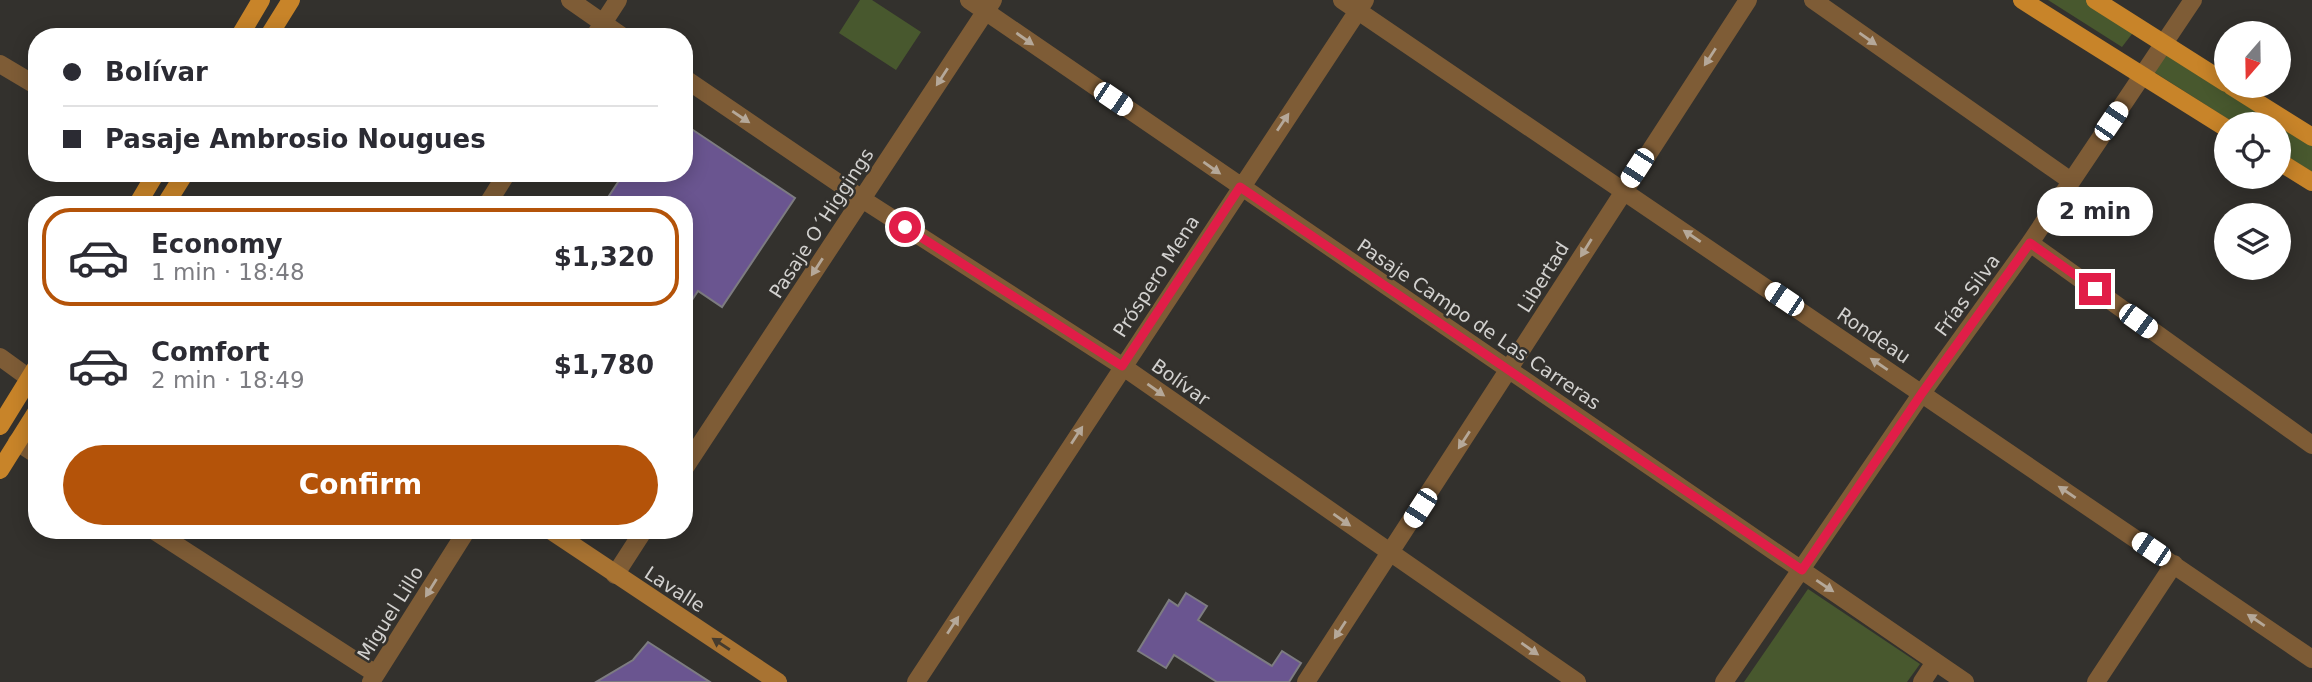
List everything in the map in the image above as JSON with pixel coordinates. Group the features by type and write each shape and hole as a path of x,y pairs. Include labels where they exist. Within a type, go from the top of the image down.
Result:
{"main road":[{"path":"244,28 261,0"},
{"path":"274,28 291,0"},
{"path":"2022,0 2214,121"},
{"path":"2095,0 2214,75"},
{"path":"2250,98 2312,137"},
{"path":"2291,169 2312,182"},
{"path":"0,426 28,380"},
{"path":"0,470 28,425"}],"street":[{"path":"570,0 596,28"},
{"path":"599,28 618,0"},
{"name":"Pasaje Campo de Las Carreras","path":"969,0 989,6 1240,187 1965,682"},
{"name":"Rondeau","path":"1342,0 1361,5 1623,189 2312,659"},
{"name":"Libertad","path":"1306,682 1510,369 1623,189 1748,0"},
{"path":"1813,0 2071,181"},
{"name":"Frías Silva","path":"1724,682 1922,393 2030,243 2193,0"},
{"name":"Próspero Mena","path":"916,682 1361,5"},
{"name":"Pasaje O´Higgings","path":"693,455 989,6"},
{"path":"0,64 28,81"},
{"name":"Bolívar","path":"693,84 862,199 1122,366 1577,682"},
{"path":"2030,243 2312,445"},
{"path":"0,357 28,370"},
{"path":"17,442 28,449"},
{"path":"166,539 374,678"},
{"name":"Miguel Lillo","path":"374,678 461,539"},
{"name":"Lavalle","path":"563,539 778,682"},
{"path":"615,575 638,539"},
{"path":"2096,682 2174,564"},
{"path":"1922,682 1936,662"}],"green space":[{"path":"860,0 872,0 921,32 896,70 839,33"},
{"path":"2048,0 2086,0 2135,30 2122,47"},
{"path":"2167,51 2214,81 2214,98 2240,98 2261,112 2217,112 2154,72"},
{"path":"2291,131 2312,145 2312,172 2291,159"},
{"path":"1808,589 1920,664 1907,682 1744,682"}],"building":[{"path":"693,130 795,198 722,307 698,291 693,298 693,196 609,196 618,182 693,182"},
{"path":"1186,593 1207,606 1198,620 1272,666 1282,651 1301,663 1289,682 1217,682 1174,655 1166,668 1138,651 1169,600 1178,606"},
{"path":"648,642 710,682 596,682 633,660"}],"route":[{"path":"905,227 1122,366 1240,187 1802,570 1922,393 2030,243 2095,289"}]}
